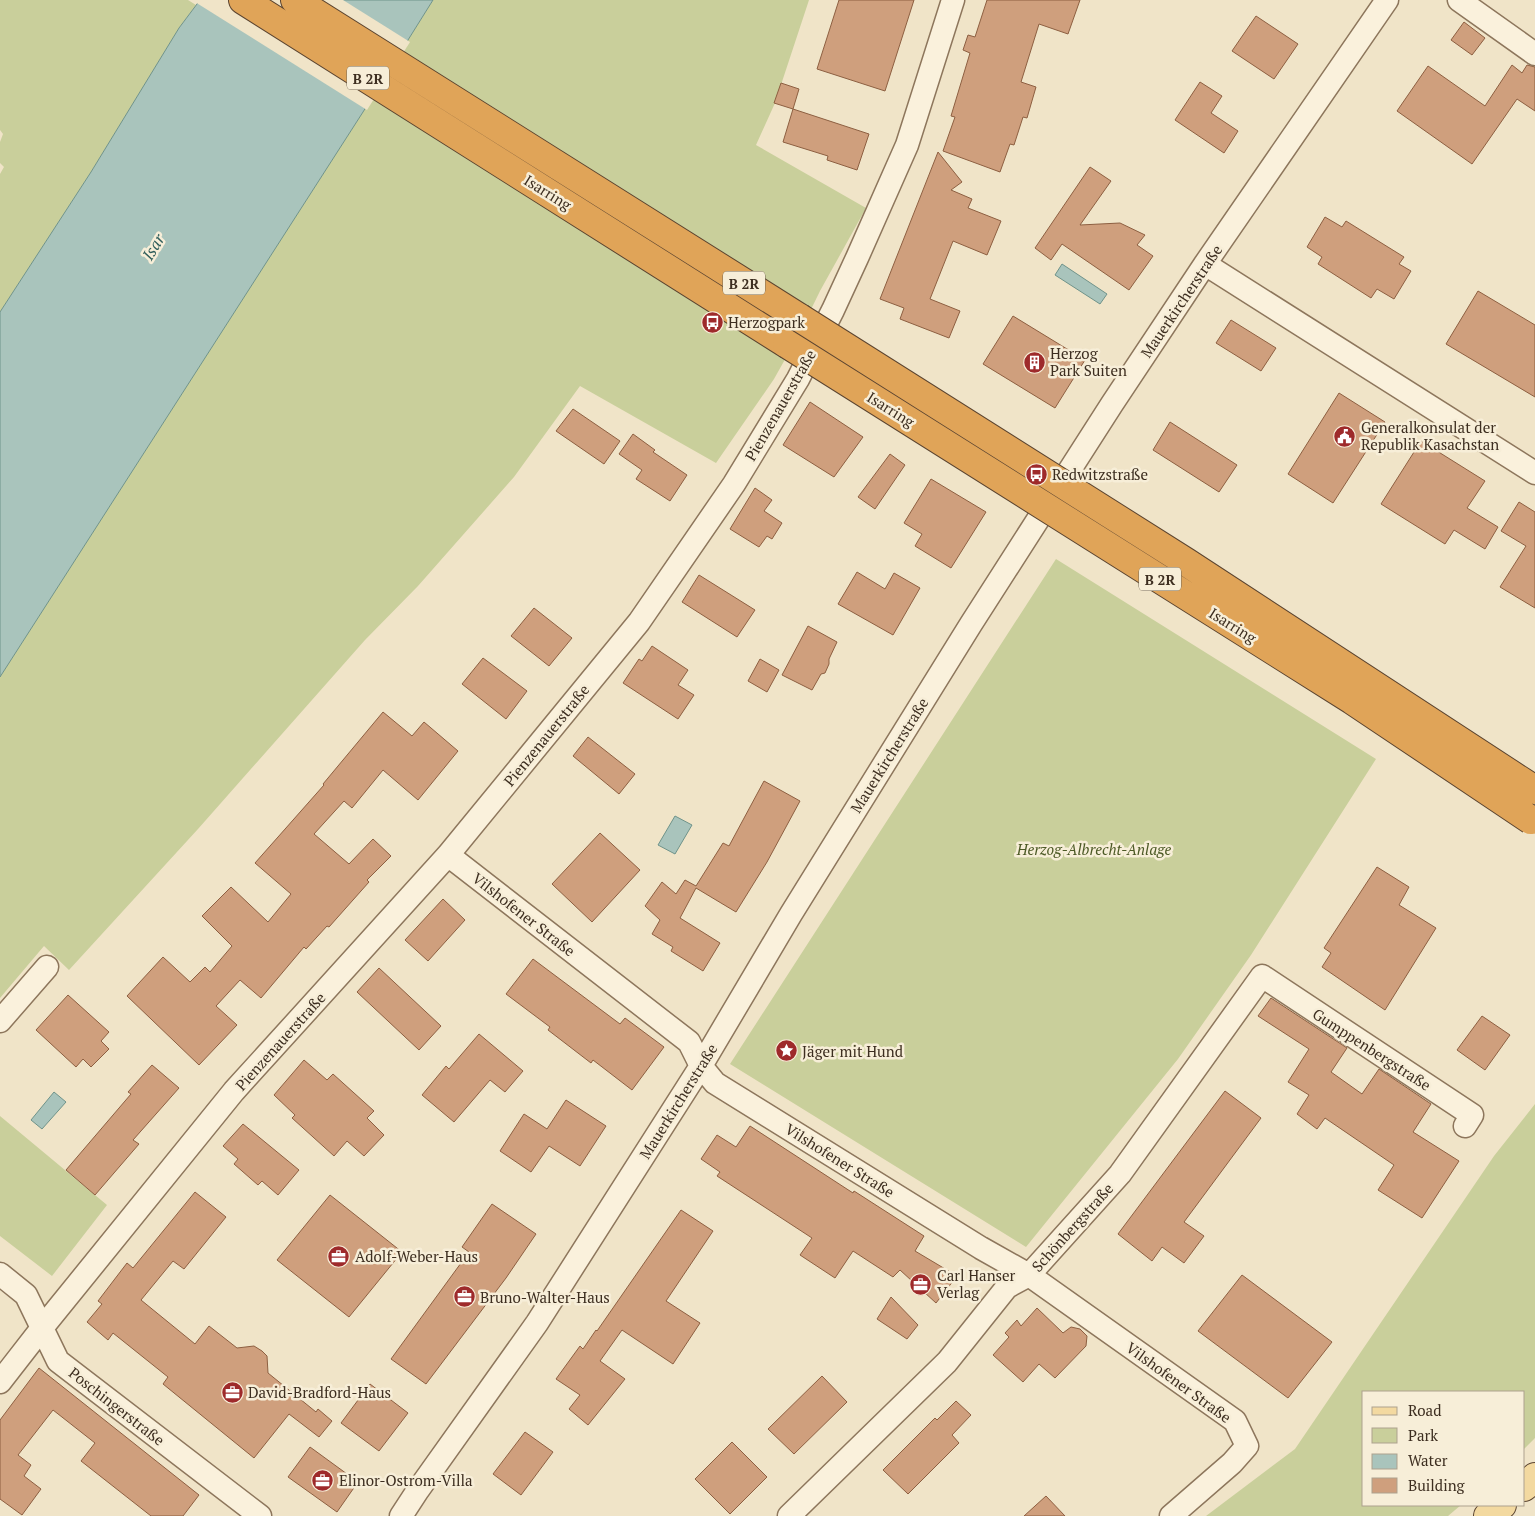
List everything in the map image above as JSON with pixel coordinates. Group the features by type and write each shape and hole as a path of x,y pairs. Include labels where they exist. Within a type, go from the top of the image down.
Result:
{"highway":[{"name":"Isarring","path":"243,0 1352,700 1533,822"},
{"name":"Isarring","path":"294,0 1186,562 1535,790"}],"main road":[{"path":"1488,1516 1501,1506"}],"street":[{"name":"Pienzenauerstraße","path":"0,1382 234,1091 448,855 639,622 734,484 798,379 833,310 910,136 953,0"},
{"name":"Mauerkircherstraße","path":"401,1516 537,1322 701,1066 791,914 971,624 1205,264 1387,0"},
{"path":"1459,0 1535,54"},
{"path":"1205,264 1535,473"},
{"name":"Vilshofener Straße","path":"448,855 689,1042 701,1066 715,1083 981,1248 1029,1275 1235,1421 1247,1446 1232,1464 1171,1516"},
{"path":"0,1021 47,967"},
{"name":"Gumppenbergstraße","path":"1262,976 1472,1115 1465,1126"},
{"name":"Schönbergstraße","path":"789,1516 947,1362 1007,1287 1029,1275 1120,1174 1262,976"},
{"name":"Poschingerstraße","path":"0,1274 26,1295 58,1361 260,1516"}],"green space":[{"path":"0,0 188,0 196,5 179,28 91,172 0,312 0,174 4,167 0,163 0,142 3,134 0,130"},
{"path":"433,0 809,0 775,103 756,145 866,208 774,379 716,463 580,386 514,477 418,586 365,640 198,829 69,970 44,946 0,998 0,677"},
{"name":"Herzog-Albrecht-Anlage","path":"1056,559 1376,759 1251,955 1178,1059 1026,1247 730,1064"},
{"path":"1535,1104 1535,1438 1525,1448 1525,1391 1362,1391 1362,1506 1460,1506 1448,1516 1206,1516 1295,1449 1494,1156"},
{"path":"0,1116 107,1205 52,1276 0,1236"}],"water":[{"name":"Isar","path":"200,0 433,0 0,677 0,312 91,172 179,28"},
{"path":"1062,264 1107,294 1100,304 1055,275"},
{"path":"675,816 692,825 675,854 658,845"},
{"path":"54,1092 66,1102 42,1129 31,1120"}],"pier":[{"path":"197,0 343,0 410,42 367,110 195,2"}],"building":[{"path":"839,0 914,0 885,91 817,69"},
{"path":"987,0 1080,0 1068,34 1039,24 1021,82 1036,87 1027,118 1023,117 1014,145 1010,144 1000,172 943,151 955,117 951,116 970,53 963,50 968,35 975,37"},
{"path":"1256,16 1298,44 1274,79 1232,51"},
{"path":"1464,22 1485,38 1472,55 1451,40"},
{"path":"1512,65 1522,73 1527,65 1535,67 1535,111 1517,99 1472,164 1397,111 1428,66 1485,106"},
{"path":"1200,82 1222,96 1211,113 1238,131 1224,153 1175,120"},
{"path":"781,83 799,89 793,109 774,103"},
{"path":"793,109 869,134 857,170 827,160 828,156 783,142"},
{"path":"938,152 962,182 951,190 972,199 968,208 1001,221 987,255 953,241 930,299 960,311 949,338 900,319 904,308 880,299"},
{"path":"1090,167 1111,181 1080,225 1120,223 1145,235 1137,245 1153,256 1129,290 1062,244 1051,260 1035,248"},
{"path":"1325,217 1342,227 1346,221 1404,257 1399,264 1411,271 1394,299 1377,289 1371,298 1318,264 1322,257 1307,247"},
{"path":"1478,291 1535,325 1535,397 1446,344"},
{"name":"Herzog Park Suiten","path":"1013,316 1085,360 1055,408 983,364"},
{"path":"1231,320 1276,348 1261,371 1216,343"},
{"path":"1339,393 1385,422 1333,503 1288,474"},
{"path":"810,402 863,437 834,477 783,445"},
{"path":"573,409 620,441 604,464 556,431"},
{"path":"1170,422 1237,465 1219,492 1153,450"},
{"path":"633,434 655,450 653,452 687,475 670,501 636,479 642,470 619,454"},
{"path":"1421,441 1485,481 1467,508 1498,527 1485,549 1454,530 1445,544 1381,504"},
{"path":"890,454 905,465 875,509 858,497"},
{"path":"931,479 986,512 951,568 915,546 922,534 904,523"},
{"path":"755,488 772,500 764,511 782,523 772,539 767,536 759,547 730,529"},
{"path":"1519,502 1535,512 1535,608 1500,587 1526,546 1501,531"},
{"path":"857,572 885,589 894,573 920,588 893,635 838,604"},
{"path":"699,575 755,610 737,637 682,602"},
{"path":"534,608 572,638 549,666 511,636"},
{"path":"808,626 837,642 825,673 821,674 812,690 782,675"},
{"path":"652,646 688,670 678,685 694,695 678,719 623,683 639,659 642,661"},
{"path":"483,658 527,691 506,719 462,684"},
{"path":"760,659 779,670 767,692 748,681"},
{"path":"383,712 412,736 424,722 458,751 418,800 383,770 352,808 344,801 314,834 349,864 373,839 391,856 367,880 369,882 329,927 327,926 306,949 304,947 261,998 240,980 216,1006 237,1025 199,1065 127,996 163,957 190,982 205,967 210,972 232,946 202,916 231,887 268,922 291,894 255,863 324,785"},
{"path":"588,737 635,774 619,794 573,756"},
{"path":"764,781 800,801 767,862 736,912 696,888 680,918 720,943 703,971 671,951 673,947 652,934 660,920 645,906 662,882 676,894 685,880 696,886 723,843 729,846"},
{"path":"600,833 640,870 592,922 552,884"},
{"path":"1377,867 1409,887 1399,905 1436,928 1385,1010 1322,967 1331,953 1324,948"},
{"path":"443,899 465,920 428,961 405,940"},
{"path":"533,959 620,1024 625,1018 664,1047 632,1090 593,1060 591,1063 548,1030 550,1027 506,994"},
{"path":"379,968 441,1026 419,1050 357,992"},
{"path":"68,995 109,1032 101,1041 109,1049 91,1067 83,1059 76,1067 36,1030"},
{"path":"1271,998 1347,1048 1331,1072 1362,1094 1379,1069 1431,1104 1413,1132 1459,1161 1422,1218 1378,1190 1394,1165 1325,1118 1317,1129 1297,1114 1309,1095 1288,1082 1309,1049 1258,1016"},
{"path":"1482,1016 1510,1035 1485,1070 1457,1050"},
{"path":"479,1034 523,1071 505,1092 490,1080 454,1122 422,1095 446,1066 449,1069"},
{"path":"304,1060 327,1080 333,1074 374,1111 367,1118 384,1135 364,1156 347,1141 334,1156 292,1118 295,1115 274,1095"},
{"path":"152,1065 179,1088 133,1140 139,1144 95,1195 66,1170 131,1094 128,1092"},
{"path":"1225,1091 1261,1118 1184,1222 1204,1236 1184,1263 1162,1247 1152,1261 1118,1234"},
{"path":"566,1100 606,1126 580,1166 549,1146 531,1172 500,1151 524,1114 547,1129"},
{"path":"243,1124 299,1170 278,1195 262,1181 258,1185 234,1164 238,1159 223,1146"},
{"path":"750,1126 853,1193 854,1191 924,1236 915,1251 957,1276 936,1303 900,1270 893,1277 853,1251 835,1278 800,1255 812,1238 717,1176 720,1172 701,1159 717,1135 736,1147"},
{"path":"195,1192 226,1217 184,1269 173,1261 141,1300 195,1344 209,1326 237,1348 254,1346 262,1351 267,1356 268,1373 316,1412 318,1409 332,1421 319,1437 289,1414 254,1458 163,1384 168,1377 113,1333 108,1340 87,1322 102,1304 98,1301 127,1263 133,1268"},
{"name":"Adolf-Weber-Haus","path":"330,1195 402,1252 349,1317 277,1260"},
{"path":"492,1204 536,1234 506,1278 426,1384 391,1359 469,1252 462,1247"},
{"path":"681,1210 713,1231 666,1301 700,1323 673,1364 622,1330 600,1361 625,1379 588,1425 569,1409 580,1395 556,1379 580,1346 583,1349 597,1331"},
{"path":"1242,1275 1332,1342 1288,1398 1198,1331"},
{"path":"891,1297 918,1325 907,1339 877,1319"},
{"path":"1037,1308 1063,1333 1071,1327 1080,1329 1087,1336 1086,1346 1055,1378 1039,1364 1023,1382 993,1355 1009,1337 1005,1333 1017,1320 1021,1326"},
{"path":"39,1368 199,1495 183,1516 151,1516 81,1461 95,1443 53,1410 18,1455 31,1465 24,1476 41,1489 22,1515 0,1499 0,1420"},
{"path":"822,1376 847,1402 794,1454 768,1429"},
{"path":"370,1384 408,1413 379,1451 341,1423"},
{"path":"956,1401 971,1415 952,1435 959,1443 908,1494 883,1470 935,1418 937,1420"},
{"path":"525,1432 553,1452 521,1495 493,1474"},
{"path":"732,1442 767,1477 730,1514 695,1479"},
{"name":"Elinor-Ostrom-Villa","path":"310,1447 358,1482 337,1512 288,1477"},
{"path":"1046,1496 1065,1516 1024,1516"}],"place":[{"name":"Herzogpark","path":"712,322"},
{"name":"Herzog Park Suiten","path":"1034,362"},
{"name":"Generalkonsulat der Republik Kasachstan","path":"1345,436"},
{"name":"Redwitzstraße","path":"1036,474"},
{"name":"Jäger mit Hund","path":"786,1051"},
{"name":"Adolf-Weber-Haus","path":"339,1256"},
{"name":"Carl Hanser Verlag","path":"921,1284"},
{"name":"Bruno-Walter-Haus","path":"464,1297"},
{"name":"David-Bradford-Haus","path":"232,1392"},
{"name":"Elinor-Ostrom-Villa","path":"323,1480"}]}
